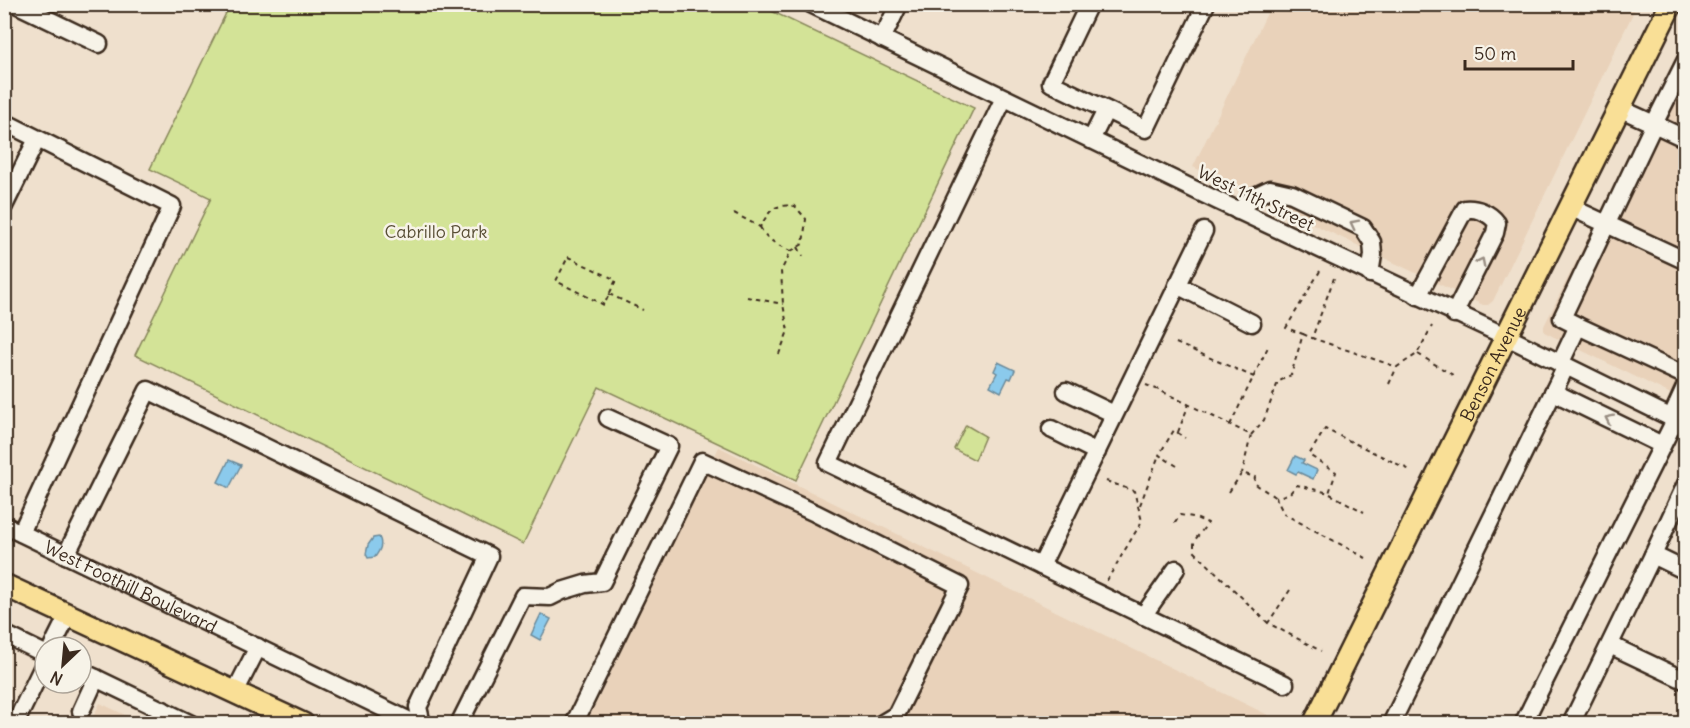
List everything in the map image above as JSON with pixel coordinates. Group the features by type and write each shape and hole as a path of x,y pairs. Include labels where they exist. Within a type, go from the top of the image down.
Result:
{"main road":[{"name":"Benson Avenue","path":"1314,723 1671,4"},
{"path":"4,585 303,723"}],"street":[{"path":"16,4 99,44"},
{"name":"West 11th Street","path":"811,4 1677,421"},
{"path":"882,39 899,4"},
{"path":"1089,4 1051,84 1146,129 1206,4"},
{"path":"1686,60 1562,318 1686,376"},
{"path":"1004,98 828,463 1285,684"},
{"path":"1619,108 1686,139"},
{"path":"1092,140 1106,110"},
{"path":"4,122 172,206 21,533"},
{"path":"4,206 37,139"},
{"path":"1238,211 1253,197 1270,189 1292,194 1333,213 1363,228 1372,242 1373,255 1370,274"},
{"path":"1570,207 1686,261"},
{"path":"1418,296 1465,209 1474,208 1492,217 1497,223 1495,233 1454,314"},
{"path":"1041,566 1204,231"},
{"path":"1177,285 1252,323"},
{"path":"1391,723 1553,392 1578,326"},
{"path":"1523,723 1662,445 1677,421 1686,385"},
{"path":"66,555 148,390 489,556 418,707 422,723"},
{"path":"1066,391 1114,414"},
{"path":"1553,392 1662,445"},
{"path":"459,723 523,596 550,597 585,584 602,582 669,446 608,418"},
{"path":"1051,429 1097,452"},
{"path":"574,723 702,461 815,513 960,586 896,715 880,723"},
{"path":"1571,723 1686,484"},
{"name":"West Foothill Boulevard","path":"4,525 417,723"},
{"path":"1653,555 1686,571"},
{"path":"1143,616 1176,569"},
{"path":"58,635 68,615"},
{"path":"4,634 33,648"},
{"path":"1610,645 1686,681"},
{"path":"235,692 258,647"},
{"path":"93,677 160,717 191,723"},
{"path":"81,711 96,678"},
{"path":"15,723 33,686"}],"path":[{"path":"760,226 774,208 781,205 795,206 807,219 803,244 791,251 781,271 783,304 788,331 780,354"},
{"path":"734,213 760,226 765,236 775,244 791,251"},
{"path":"798,247 803,256"},
{"path":"568,257 616,280 609,294 604,305 556,281 568,257"},
{"path":"1320,271 1286,328 1398,367"},
{"path":"1312,338 1334,278"},
{"path":"609,294 643,310"},
{"path":"747,297 783,304"},
{"path":"1389,384 1398,367 1418,354 1432,326"},
{"path":"1229,492 1242,473 1251,435 1264,420 1278,382 1291,375 1303,334"},
{"path":"1176,343 1254,377"},
{"path":"1230,424 1268,347"},
{"path":"1418,354 1456,377"},
{"path":"1140,382 1251,435"},
{"path":"1178,432 1189,404"},
{"path":"1329,493 1336,472 1309,455 1325,429 1410,470"},
{"path":"1139,507 1159,455 1174,430 1185,438"},
{"path":"1159,455 1177,466"},
{"path":"1242,473 1255,477 1254,483 1276,498 1284,514 1366,558"},
{"path":"1099,594 1142,521 1134,491 1106,481"},
{"path":"1276,498 1290,493 1297,485 1329,493 1364,512"},
{"path":"1175,523 1180,515 1208,523 1194,542 1194,551 1268,623 1320,651"},
{"path":"1268,623 1290,590"}],"shaded area":[{"path":"1271,5 1637,5 1493,301 1488,305 1483,305 1193,167"},
{"path":"1685,44 1685,401 1544,332 1544,326"},
{"path":"719,447 1268,715 1267,724 586,724"},
{"path":"100,703 142,723 90,723"}],"green space":[{"name":"Cabrillo Park","path":"230,5 759,5 974,108 796,480 599,387 523,544 135,355 211,198 150,169"},
{"path":"966,425 985,436 975,460 954,449"}],"water":[{"path":"998,362 1015,370 1001,392 990,386 997,373 994,371"},
{"path":"1295,456 1304,460 1302,463 1317,470 1313,479 1288,470"},
{"path":"229,460 241,465 229,488 218,482"},
{"path":"379,537 381,545 378,552 375,557 368,558 366,554 368,545 373,538"},
{"path":"541,614 551,619 540,640 531,635"}]}
